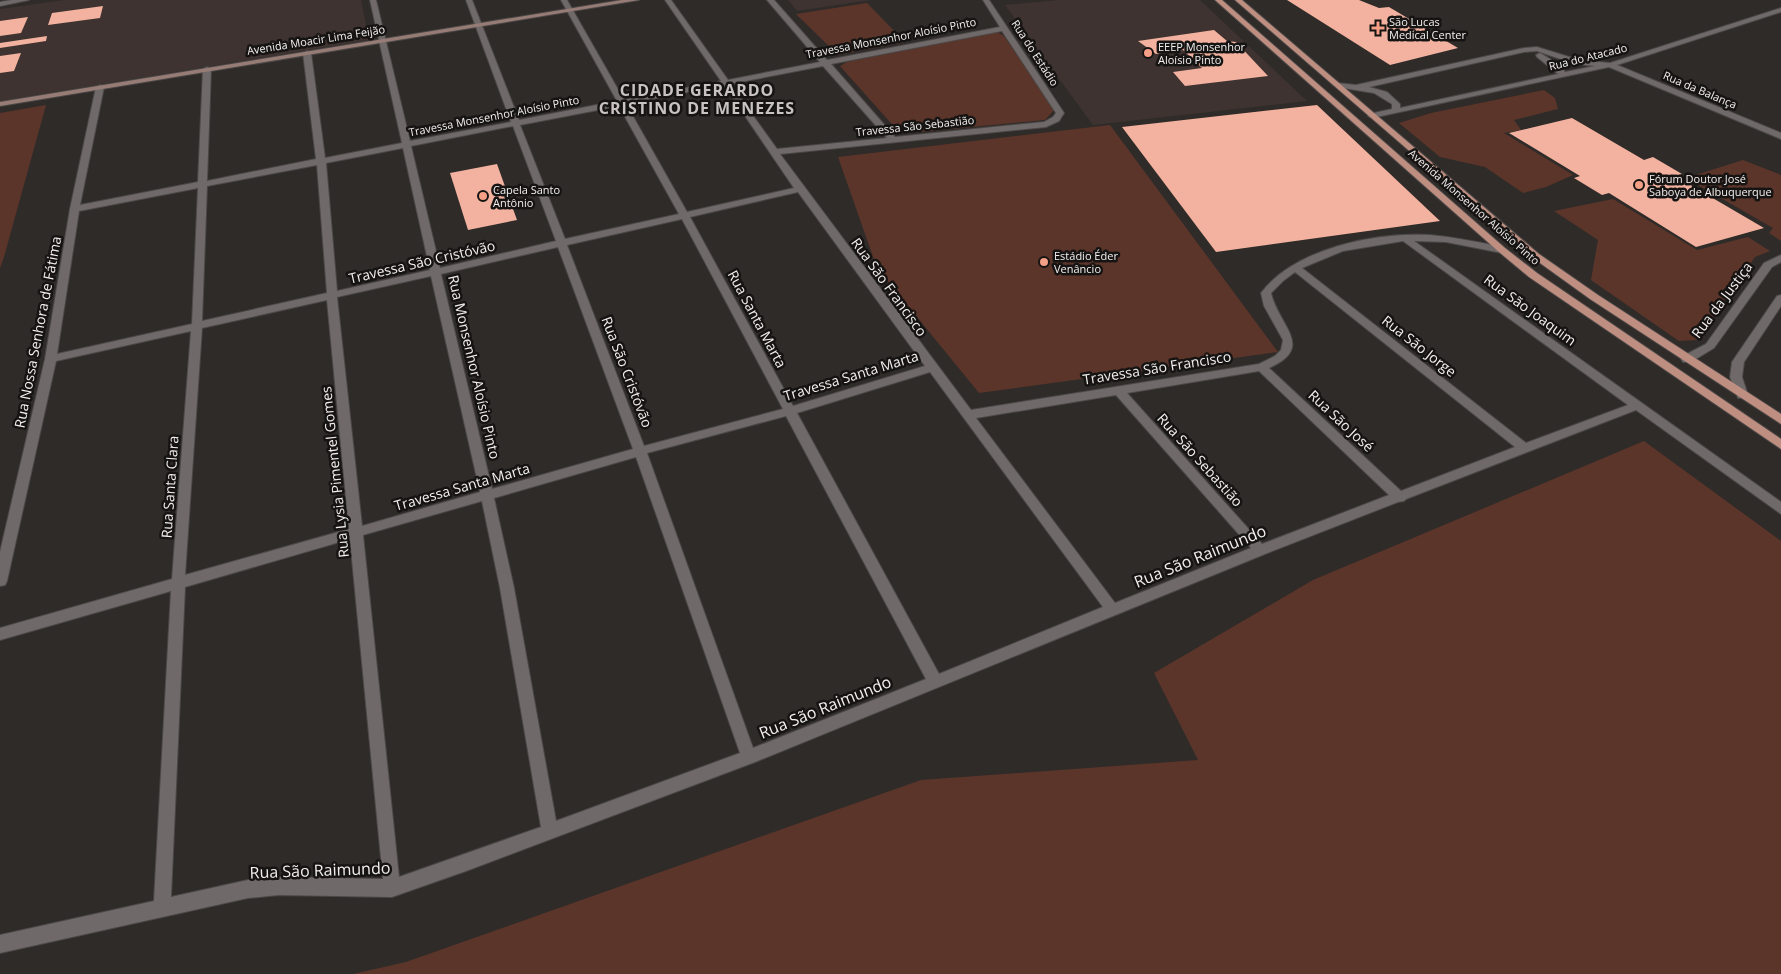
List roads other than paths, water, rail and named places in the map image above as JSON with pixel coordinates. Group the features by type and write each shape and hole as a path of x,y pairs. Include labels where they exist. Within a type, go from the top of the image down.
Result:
{"main road":[{"name":"Avenida Moacir Lima Feijão","path":"0,104 636,0"},
{"name":"Avenida Monsenhor Aloísio Pinto","path":"1218,0 1502,250 1564,297 1781,445"},
{"name":"Avenida Monsenhor Aloísio Pinto","path":"1238,0 1536,256 1687,359 1781,420"}],"street":[{"path":"0,4 26,0"},
{"name":"Rua Monsenhor Aloísio Pinto","path":"373,0 408,144 507,588 550,832"},
{"name":"Rua São Cristóvão","path":"469,0 480,24 640,450 749,757"},
{"name":"Rua Santa Marta","path":"564,0 685,216 935,681"},
{"name":"Rua São Francisco","path":"668,0 776,152 800,189 931,368 1113,610"},
{"path":"770,0 892,139"},
{"name":"Rua do Estádio","path":"986,0 1060,113 1056,119"},
{"name":"Rua do Atacado","path":"1372,116 1610,65 1781,10"},
{"name":"Travessa Monsenhor Aloísio Pinto","path":"75,209 1005,28"},
{"path":"1356,87 1530,49 1537,49 1578,62 1610,65"},
{"path":"1530,49 1547,59 1564,76"},
{"name":"Rua Lysia Pimentel Gomes","path":"308,53 321,161 332,296 392,888"},
{"name":"Rua da Balança","path":"1610,65 1781,136"},
{"name":"Rua Santa Clara","path":"162,907 178,584 197,326 201,185 208,69"},
{"path":"1337,85 1375,91 1389,97 1396,104 1396,111"},
{"name":"Rua Nossa Senhora de Fátima","path":"0,581 51,359 75,209 100,87"},
{"name":"Travessa São Sebastião","path":"776,152 1046,124 1056,119"},
{"name":"Travessa São Cristóvão","path":"51,359 800,189"},
{"path":"1295,267 1338,250 1404,238 1450,240 1502,250"},
{"name":"Rua São Joaquim","path":"1404,238 1781,509"},
{"name":"Rua da Justiça","path":"1687,359 1710,346 1768,265 1781,258"},
{"name":"Travessa São Francisco","path":"967,415 1260,366 1279,359 1286,351 1288,340 1269,306 1266,294 1275,282 1295,267"},
{"name":"Rua São Jorge","path":"1295,267 1524,448"},
{"path":"1742,395 1736,377 1738,362 1781,298"},
{"name":"Rua São José","path":"1260,366 1400,498"},
{"name":"Travessa Santa Marta","path":"0,634 640,450 789,411 931,368"},
{"name":"Rua São Sebastião","path":"1118,390 1260,550"},
{"name":"Rua São Raimundo","path":"0,944 248,889 279,886 392,888 466,864 749,757 1260,550 1638,406"}],"place":[{"name":"São Lucas Medical Center","path":"1378,28"},
{"name":"EEEP Monsenhor Aloísio Pinto","path":"1148,53"},
{"name":"Fórum Doutor José Saboya de Albuquerque","path":"1639,185"},
{"name":"Capela Santo Antônio","path":"483,196"},
{"name":"Estádio Éder Venâncio","path":"1044,262"}],"district":[{"name":"CIDADE GERARDO CRISTINO DE MENEZES","path":"697,99"}]}
